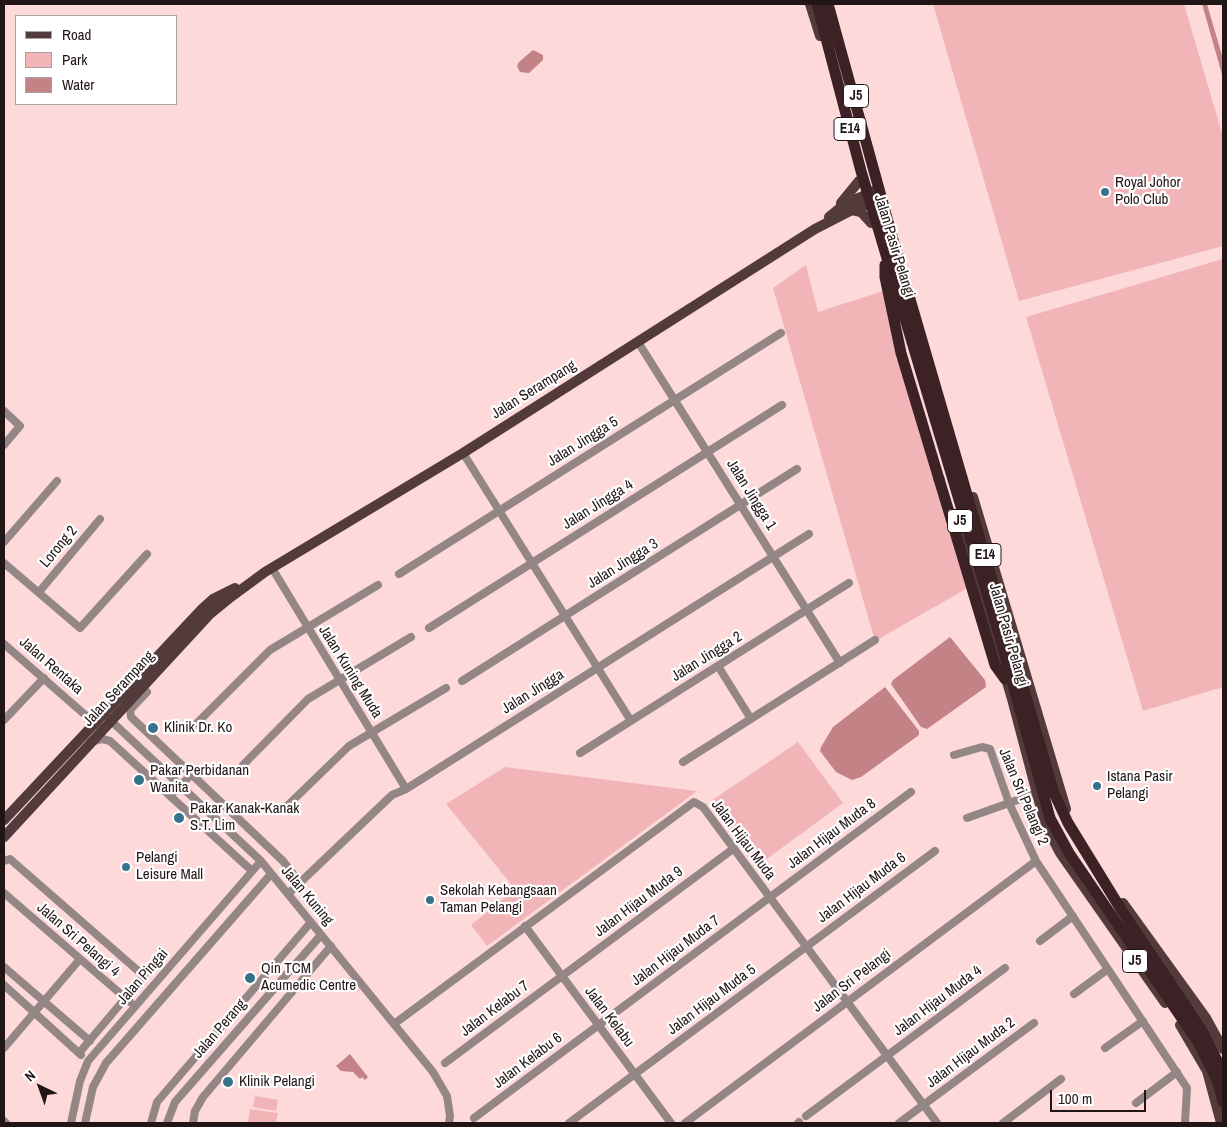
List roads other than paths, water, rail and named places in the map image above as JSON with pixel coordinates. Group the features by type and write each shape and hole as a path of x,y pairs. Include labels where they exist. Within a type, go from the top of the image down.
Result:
{"highway":[{"name":"E14","path":"818,4 885,254 993,615 1050,818 1069,853 1198,1042 1218,1082 1223,1102"},
{"name":"E14","path":"828,4 898,258 1054,793 1068,823 1122,911 1201,1029 1223,1072"},
{"path":"885,254 884,278 901,353 995,665 1005,679"}],"main road":[{"name":"Jalan Pasir Pelangi","path":"810,4 864,199 1005,679 1045,824 1060,853 1176,1018 1218,1090 1221,1123"},
{"name":"Jalan Pasir Pelangi","path":"832,4 881,194 905,264 1058,786 1077,832 1120,898 1206,1018 1223,1049"},
{"path":"833,214 859,181"},
{"name":"Jalan Serampang","path":"815,229 833,214 864,199 881,194"},
{"name":"Jalan Serampang","path":"4,837 90,742 103,713 213,599 269,570 463,453 815,229 852,210 864,199"},
{"path":"852,210 861,212 871,223"},
{"name":"Jalan Serampang","path":"4,820 98,726 111,720 209,615 269,570"},
{"path":"1206,1071 1223,1066"}],"street":[{"name":"Jalan Jingga 5","path":"399,574 781,333"},
{"name":"Jalan Jingga 1","path":"638,342 840,663"},
{"name":"Jalan Jingga 4","path":"429,628 782,405"},
{"path":"4,411 20,426 4,445"},
{"path":"463,453 632,721"},
{"name":"Jalan Jingga 3","path":"462,681 797,469"},
{"path":"4,542 56,481"},
{"name":"Lorong 2","path":"38,592 100,519"},
{"name":"Jalan Jingga","path":"288,894 385,801 809,534"},
{"path":"4,563 80,628 147,554"},
{"name":"Jalan Kuning Muda","path":"269,570 406,789"},
{"name":"Jalan Jingga 2","path":"580,753 849,583"},
{"path":"197,723 260,658 378,585"},
{"path":"243,765 301,705 411,637"},
{"path":"683,762 875,640"},
{"name":"Jalan Rentaka","path":"4,644 98,726"},
{"path":"718,666 751,719"},
{"path":"4,720 44,678"},
{"path":"288,806 337,756 371,733 446,688"},
{"path":"147,692 130,710 131,717 283,861 300,883"},
{"name":"Jalan Kuning","path":"103,713 235,835 288,894 442,1085 449,1104 449,1123"},
{"path":"90,742 102,739 110,741 252,872"},
{"name":"Jalan Sri Pelangi 2","path":"954,755 982,747 990,749 1010,803 1036,860 1186,1088 1185,1123"},
{"path":"170,796 191,775"},
{"path":"967,818 1058,786"},
{"name":"Jalan Hijau Muda 8","path":"770,898 911,792"},
{"name":"Jalan Hijau Muda","path":"394,1024 691,803 697,803 703,807 937,1123"},
{"path":"235,835 245,825"},
{"name":"Jalan Hijau Muda 9","path":"562,976 733,849"},
{"name":"Jalan Hijau Muda 6","path":"806,947 935,851"},
{"path":"4,861 10,859 144,975 144,978 79,1053"},
{"name":"Jalan Sri Pelangi","path":"685,1123 1036,860"},
{"name":"Jalan Pingai","path":"70,1123 80,1081 88,1061 260,861"},
{"path":"86,1123 93,1087 98,1076 142,1022 271,874"},
{"name":"Jalan Sri Pelangi 4","path":"4,893 126,999 142,1022"},
{"name":"Jalan Hijau Muda 7","path":"598,1026 770,898"},
{"path":"1040,941 1073,916"},
{"path":"151,1123 157,1102 311,922"},
{"name":"Jalan Kelabu","path":"525,926 671,1123"},
{"name":"Jalan Perang","path":"167,1123 175,1102 321,935"},
{"path":"190,943 202,953"},
{"name":"Jalan Perang","path":"192,1123 198,1104 331,946"},
{"name":"Jalan Hijau Muda 5","path":"569,1123 806,947"},
{"path":"4,1048 80,959"},
{"path":"4,967 90,1041"},
{"name":"Jalan Hijau Muda 4","path":"806,1116 1005,968"},
{"path":"1074,994 1108,969"},
{"name":"Jalan Kelabu 7","path":"445,1063 562,976"},
{"path":"4,985 88,1061"},
{"path":"249,994 260,1004"},
{"path":"250,1016 262,1027"},
{"path":"1105,1048 1143,1021"},
{"name":"Jalan Hijau Muda 2","path":"899,1123 1034,1023"},
{"name":"Jalan Kelabu 6","path":"474,1118 598,1026"},
{"path":"1136,1103 1177,1072"},
{"path":"1002,1123 1062,1079"}],"water":[{"path":"1202,4 1207,4 1223,59 1223,78"},
{"path":"533,50 543,55 543,60 529,73 520,72 517,66 519,62"},
{"path":"950,637 985,680 986,687 927,729 921,727 891,684 893,680"},
{"path":"885,687 919,731 919,735 861,777 852,780 836,772 820,751 821,747 833,727"},
{"path":"350,1054 368,1077 365,1080 362,1077 360,1079 353,1072 341,1071 336,1066"}],"place":[{"name":"Royal Johor Polo Club","path":"1105,192"},
{"name":"Klinik Dr. Ko","path":"153,728"},
{"name":"Pakar Perbidanan Wanita","path":"139,780"},
{"name":"Istana Pasir Pelangi","path":"1097,786"},
{"name":"Pakar Kanak-Kanak S.T. Lim","path":"179,818"},
{"name":"Pelangi Leisure Mall","path":"126,867"},
{"name":"Sekolah Kebangsaan Taman Pelangi","path":"430,900"},
{"name":"Qin TCM Acumedic Centre","path":"250,978"},
{"name":"Klinik Pelangi","path":"228,1082"}]}
